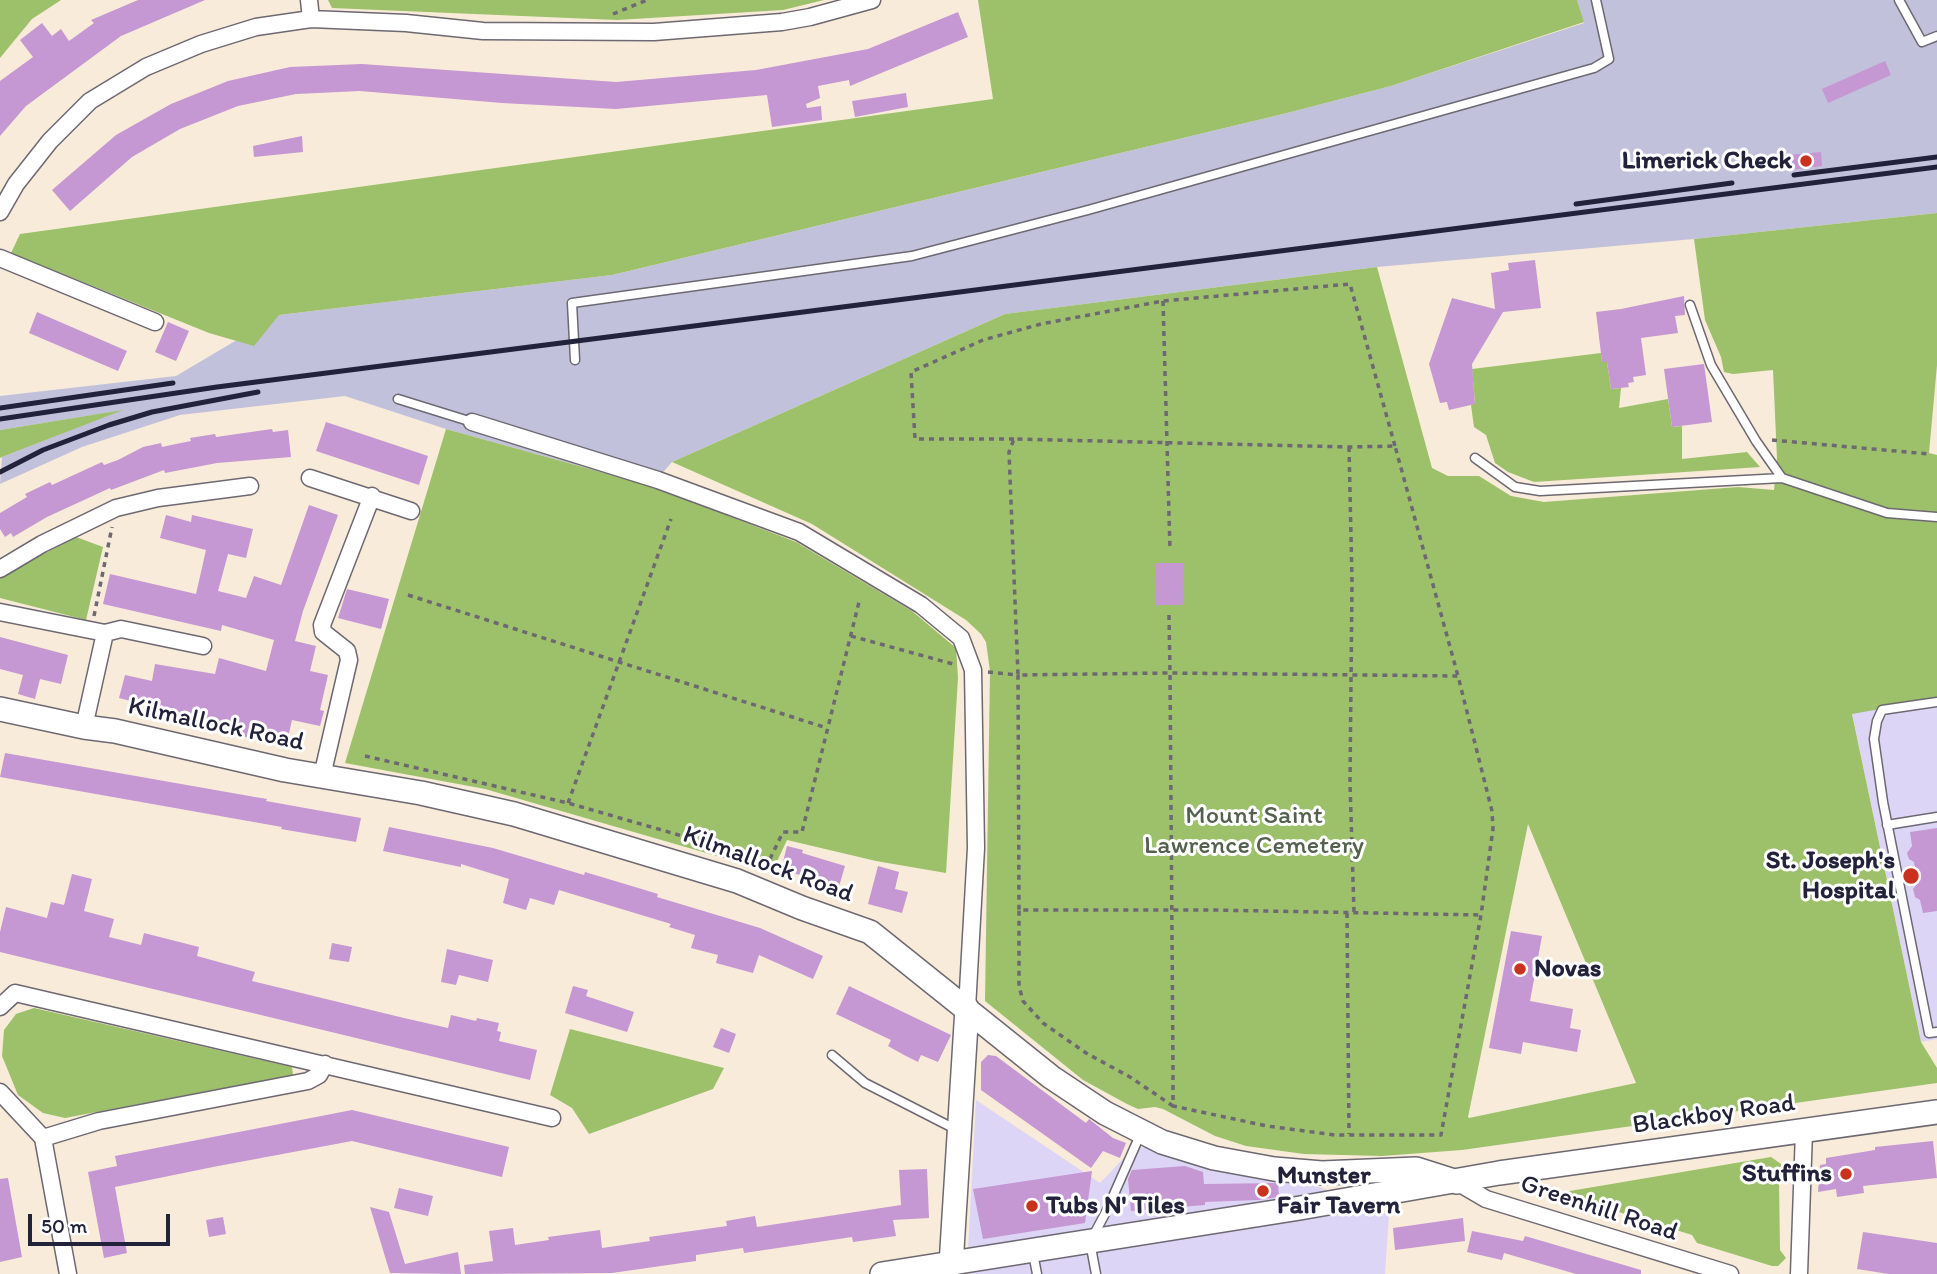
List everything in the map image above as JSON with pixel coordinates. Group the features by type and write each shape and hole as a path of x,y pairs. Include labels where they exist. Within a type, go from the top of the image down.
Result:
{"street":[{"path":"309,0 311,19"},
{"path":"0,212 16,184 50,141 90,101 146,67 201,44 256,27 311,19 406,23 483,31 654,32 782,22 872,0"},
{"path":"0,258 155,322"},
{"path":"472,422 658,480 799,532 921,605 961,638 973,670 976,848 951,1269"},
{"path":"310,478 411,510"},
{"path":"0,569 42,544 116,508 158,498 250,486"},
{"path":"323,776 349,660 347,651 323,632 322,625 372,496"},
{"path":"0,612 98,632 121,629 203,646"},
{"path":"85,727 98,632"},
{"name":"Kilmallock Road","path":"0,709 115,731 285,770 421,793 514,814 737,881 870,932 1051,1077 1105,1113 1162,1142 1214,1158 1274,1169 1322,1172 1416,1169 1457,1182"},
{"path":"0,1007 15,993 552,1118"},
{"path":"43,1138 99,1121 308,1081 319,1075 325,1064"},
{"path":"0,1092 43,1138 68,1274"},
{"name":"Blackboy Road","path":"882,1274 951,1269 1033,1251 1499,1173 1937,1112"},
{"path":"1799,1274 1804,1131"},
{"name":"Greenhill Road","path":"1457,1182 1486,1199 1706,1271 1730,1274"}],"lane":[{"path":"575,360 572,303 912,256 1088,210 1594,68 1608,60 1596,0"},
{"path":"1899,0 1922,42 1937,36"},
{"path":"1690,305 1711,365 1756,441 1782,478"},
{"path":"398,399 472,422"},
{"path":"1475,458 1515,487 1540,491 1782,478 1887,513 1937,517"},
{"path":"1937,702 1882,710 1874,739 1887,825 1929,1033 1937,1032"},
{"path":"1887,825 1937,817"},
{"path":"832,1055 864,1083 960,1131"},
{"path":"1096,1274 1090,1242 1142,1132"},
{"path":"1033,1251 1037,1274"}],"path":[{"path":"1014,439 1009,452 1009,465 1018,675 1019,986 1023,1000 1043,1023 1086,1053 1130,1077 1174,1106 1267,1126 1349,1135 1441,1135 1481,915 1493,829 1492,811 1458,676 1395,446 1350,284 1164,301 1041,324 983,340 911,372 915,439 1014,439 1167,441 1395,446"},
{"path":"1164,301 1170,550"},
{"path":"1756,441 1776,440 1929,454"},
{"path":"1349,447 1352,490 1350,783 1354,912"},
{"path":"98,632 116,508"},
{"path":"568,803 671,519"},
{"path":"408,595 827,728"},
{"path":"365,756 568,803 769,861 783,832 802,832 859,602"},
{"path":"1169,615 1174,1106"},
{"path":"851,636 973,670 1018,675 1170,673 1458,676"},
{"path":"1018,910 1481,915"},
{"path":"1347,912 1349,1135"}],"shaded area":[{"path":"1577,0 1937,0 1937,213 1694,239 1377,267 1005,314 672,462 651,486 446,429 345,396 180,415 82,447 0,484 2,457 119,411 0,430 0,396 176,376 279,315 612,275 1287,113 1391,86 1584,23"},
{"name":"St. Joseph's Hospital","path":"1937,699 1937,1039 1921,1042 1852,713"},
{"path":"976,1100 1100,1183 1135,1146 1302,1180 1389,1215 1385,1274 969,1274"}],"green space":[{"path":"0,0 61,0 32,19 0,58"},
{"path":"328,0 824,0 783,10 617,20 332,8"},
{"path":"978,0 1577,0 1584,22 1391,86 612,275 279,315 254,346 209,333 11,253 20,234 993,99"},
{"name":"Mount Saint Lawrence Cemetery","path":"1937,213 1937,365 1929,453 1937,455 1937,699 1852,714 1921,1042 1937,1068 1937,1083 1462,1150 1382,1156 1304,1154 1246,1146 1215,1136 1163,1109 1138,1109 1127,1104 1083,1080 985,1001 990,671 986,642 981,634 966,620 812,524 672,462 1005,314 1377,267 1432,468 1448,476 1479,476 1511,496 1544,502 1738,487 1774,490 1777,458 1773,370 1733,374 1724,372 1721,357 1705,320 1694,239","holes":["1528,824 1636,1083 1468,1117"]},
{"path":"1601,353 1602,362 1607,362 1611,389 1621,388 1619,408 1668,399 1672,427 1682,426 1682,459 1747,452 1760,467 1534,482 1508,472 1495,463 1486,435 1474,427 1471,405 1475,403 1472,369"},
{"path":"123,410 2,457 0,458 0,430"},
{"path":"446,429 651,486 796,542 912,611 956,648 958,678 946,873 876,861 787,840 772,872 485,789 345,763"},
{"path":"76,537 103,547 86,620 0,598 0,577"},
{"path":"34,1008 292,1067 293,1075 65,1118 43,1113 18,1095 2,1056 4,1030 16,1014"},
{"path":"570,1029 724,1068 713,1089 589,1134 572,1108 550,1095"},
{"path":"1771,1157 1784,1166 1784,1176 1779,1181 1780,1250 1786,1258 1778,1266 1697,1243 1692,1235 1558,1193"}],"building":[{"path":"138,0 205,0 121,36 26,106 0,136 0,81 33,57 20,40 42,23 52,36 61,29 69,41 94,23 91,20"},
{"path":"958,12 968,37 850,86 849,80 818,86 820,98 806,104 807,108 821,106 822,120 772,127 767,95 616,109 360,91 296,94 238,106 180,129 132,157 70,211 52,190 116,135 171,104 228,81 290,67 362,64 616,82 756,70 868,49"},
{"path":"1885,61 1891,75 1828,103 1822,89"},
{"path":"906,93 908,107 855,117 852,101"},
{"path":"302,136 303,152 254,157 253,146"},
{"name":"Limerick Check","path":"1821,152 1822,166 1791,170 1789,155"},
{"path":"1535,260 1541,308 1503,312 1472,364 1475,404 1449,410 1447,402 1440,403 1429,364 1452,298 1495,309 1491,273 1509,270 1508,263"},
{"path":"1684,296 1685,315 1675,316 1678,333 1641,338 1646,375 1633,377 1634,382 1628,383 1629,387 1611,389 1607,362 1602,362 1596,312"},
{"path":"37,312 127,351 118,371 29,333"},
{"path":"168,322 189,331 176,361 155,352"},
{"path":"1704,364 1712,422 1672,427 1664,369"},
{"path":"326,422 428,456 419,485 316,451"},
{"path":"272,429 273,432 288,430 291,457 217,463 165,473 164,470 111,490 110,488 47,517 13,537 11,533 5,537 0,529 0,513 27,497 25,494 102,462 104,465 143,447 161,443 162,447 191,441 190,438"},
{"path":"309,505 338,515 303,611 295,641 316,646 310,671 328,675 320,710 324,711 320,726 292,720 286,746 202,727 203,719 119,698 125,675 152,681 155,664 215,674 219,658 266,671 274,640 222,625 221,631 103,604 110,574 196,594 206,550 160,538 166,515 191,522 192,515 253,529 246,558 228,554 218,591 246,598 254,576 281,585"},
{"path":"1155,563 1184,563 1183,605 1156,605"},
{"path":"347,589 389,599 381,629 338,618"},
{"path":"0,637 68,655 61,684 40,679 35,699 18,694 23,675 0,669"},
{"path":"5,753 361,818 356,842 0,777"},
{"path":"389,827 493,848 584,875 585,872 760,928 823,956 813,979 759,955 753,973 716,963 718,955 691,948 695,935 669,927 671,924 559,890 554,905 530,898 526,910 503,903 509,879 461,864 461,867 383,851"},
{"path":"1937,828 1937,911 1923,913 1920,900 1915,897 1913,889 1917,884 1914,862 1909,859 1907,853 1912,846 1910,832"},
{"path":"787,846 845,866 838,890 807,881 808,877 781,870"},
{"path":"878,866 899,872 895,889 908,892 902,913 868,904"},
{"path":"72,874 92,879 84,911 114,919 109,937 141,945 144,933 199,947 197,956 255,972 252,981 448,1028 451,1015 499,1023 499,1041 537,1050 530,1080 0,952 0,932 6,907 47,918 51,902 64,905"},
{"name":"Novas","path":"1511,931 1542,936 1530,1001 1573,1009 1570,1028 1581,1030 1577,1052 1523,1042 1521,1054 1489,1048"},
{"path":"332,943 352,947 349,962 329,959"},
{"path":"447,949 493,960 488,982 459,975 456,985 441,982"},
{"path":"573,986 588,990 586,996 634,1012 627,1032 565,1013"},
{"path":"849,986 951,1035 938,1062 921,1055 918,1062 888,1046 891,1040 836,1014"},
{"path":"721,1028 736,1034 729,1053 713,1047"},
{"path":"988,1055 996,1056 1086,1123 1089,1119 1113,1138 1126,1143 1120,1158 1103,1151 1091,1168 981,1090 981,1062"},
{"path":"352,1110 509,1147 502,1177 352,1141 213,1167 115,1187 127,1253 104,1258 88,1172 117,1166 115,1156"},
{"path":"1933,1141 1937,1178 1863,1186 1864,1193 1837,1197 1836,1189 1818,1192 1820,1165 1826,1164 1826,1158 1875,1150 1875,1147"},
{"path":"1185,1166 1203,1172 1204,1184 1278,1183 1279,1197 1131,1211 1128,1179 1132,1170"},
{"path":"927,1169 929,1218 893,1220 896,1236 853,1242 852,1237 744,1253 743,1248 696,1255 696,1261 612,1273 465,1274 464,1265 493,1261 489,1231 513,1228 515,1245 549,1240 548,1237 600,1230 602,1248 650,1241 649,1237 727,1226 726,1221 755,1216 757,1227 901,1205 899,1170"},
{"name":"Tubs N' Tiles","path":"1092,1171 1085,1223 983,1239 973,1189"},
{"path":"8,1178 22,1257 0,1262 0,1179"},
{"path":"399,1188 433,1196 428,1216 394,1208"},
{"path":"370,1207 389,1212 405,1264 458,1252 461,1274 390,1273"},
{"path":"223,1217 226,1234 209,1237 206,1220"},
{"path":"1463,1218 1465,1241 1395,1250 1393,1228"},
{"path":"1472,1231 1523,1241 1525,1236 1641,1270 1641,1274 1576,1274 1504,1253 1502,1260 1467,1252"},
{"path":"1863,1232 1937,1243 1937,1274 1889,1274 1857,1269"}],"railway":[{"path":"1794,175 1937,157"},
{"path":"0,419 217,387 1937,167"},
{"path":"1576,204 1732,183"},
{"path":"0,408 173,383"},
{"path":"0,472 43,450 109,425 152,412 258,392"}],"place":[{"name":"Limerick Check","path":"1806,161"},
{"name":"St. Joseph's Hospital","path":"1911,876"},
{"name":"Novas","path":"1520,969"},
{"name":"Stuffins","path":"1846,1174"},
{"name":"Munster Fair Tavern","path":"1263,1191"},
{"name":"Tubs N' Tiles","path":"1032,1206"}]}
